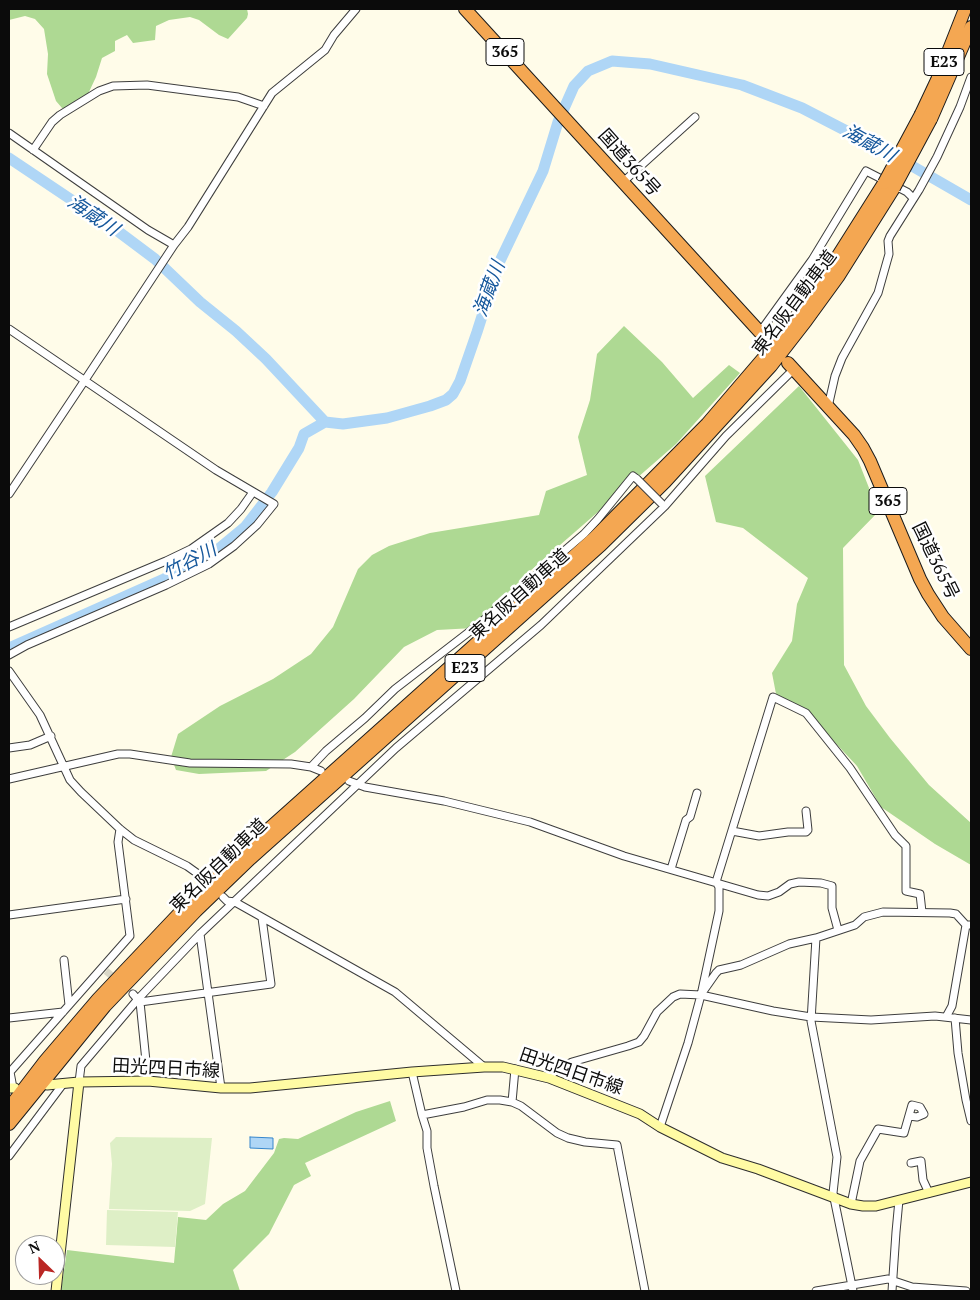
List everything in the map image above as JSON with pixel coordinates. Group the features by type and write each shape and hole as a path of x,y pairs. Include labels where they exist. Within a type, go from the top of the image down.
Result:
{"highway":[{"name":"国道365号","path":"465,9 764,336"},
{"name":"東名阪自動車道","path":"926,116 937,80 966,9"},
{"name":"東名阪自動車道","path":"9,1124 105,1006 196,911 314,801 579,565 665,482 771,366 843,270 926,116 971,27"},
{"name":"東名阪自動車道","path":"9,1108 98,999 188,903 250,845 594,538 707,424 799,313 889,185"},
{"name":"国道365号","path":"791,366 854,435 870,460 928,594 943,617 971,649"}],"main road":[{"name":"田光四日市線","path":"47,1085 79,1082 148,1082 221,1088 277,1086 412,1072 484,1067 516,1069 549,1078 640,1114 660,1127 722,1158 758,1169 852,1204 876,1206 971,1182"},
{"path":"56,1291 79,1082"}],"street":[{"path":"9,494 174,245 188,227 272,93 325,50 334,35 356,9"},
{"path":"828,406 835,376 842,358 878,293 889,254 888,241 890,236 937,157 960,107 971,77"},
{"path":"33,150 52,122 60,115 99,91 113,86 146,85 238,97 264,106"},
{"path":"623,182 695,117"},
{"path":"9,133 148,230 174,245"},
{"path":"764,336 866,171 907,192 913,198"},
{"path":"9,329 216,470 274,504 234,546 209,564 166,585 27,644 9,655"},
{"path":"79,1082 81,1066 137,998 200,934 396,748 541,625 664,505 791,366"},
{"path":"311,767 326,751 395,689 478,625 584,534 598,520 633,476 664,505"},
{"path":"9,627 191,549 228,523 254,492"},
{"path":"9,671 40,714 70,780 81,792 134,840 186,866 201,876"},
{"path":"660,1127 688,1043 701,995 719,911 719,887 716,882 773,697 806,713 850,768 895,835 906,846 906,891 920,894 922,912"},
{"path":"9,748 30,745 51,736"},
{"path":"9,779 64,768 101,758 130,754 190,763 278,763 311,767 321,771"},
{"path":"349,781 390,792 444,801 530,822 624,856 758,895 768,896 779,892 790,884 799,882 821,883 832,886 832,908 838,930"},
{"path":"671,869 697,792"},
{"path":"732,831 759,836 788,832 806,832 808,830 806,811"},
{"path":"12,1088 10,1070 104,969 130,936 118,842 120,829"},
{"path":"223,897 227,901 235,902 395,992 484,1067"},
{"path":"9,915 126,899"},
{"path":"701,995 719,970 741,965 789,944 816,938 855,925 868,915 883,912 940,912 956,914 969,925 952,1006 946,1016"},
{"path":"137,998 271,984 262,918"},
{"path":"200,934 221,1088"},
{"path":"816,938 811,1017 837,1157 834,1193 852,1288"},
{"path":"64,960 69,1005"},
{"path":"549,1078 553,1073 572,1062 639,1042 657,1012 672,997 680,994 701,995 773,1011 811,1017 871,1020 946,1016 971,1020"},
{"path":"137,998 148,1082"},
{"path":"9,1018 64,1012"},
{"path":"955,1018 958,1053 971,1121"},
{"path":"512,1102 516,1069"},
{"path":"412,1072 427,1131 427,1148 456,1291"},
{"path":"9,1156 62,1084"},
{"path":"422,1115 464,1107 487,1100 500,1100 521,1106 557,1133 568,1138 585,1142 618,1145 645,1291"},
{"path":"852,1204 860,1161 878,1129 904,1133 909,1116"},
{"path":"911,1163 921,1161 923,1180 929,1193"},
{"path":"892,1291 900,1200"},
{"path":"816,1291 852,1288 888,1278 912,1286 966,1291"}],"green space":[{"path":"9,9 247,9 248,14 247,18 228,39 219,35 199,20 190,17 169,20 156,26 155,40 133,43 127,35 115,41 115,51 102,58 88,94 71,109 62,108 56,101 47,74 48,54 44,29 35,19 25,16 9,20"},
{"path":"624,326 662,362 693,398 729,365 740,373 676,444 529,572 474,628 437,630 404,647 354,699 295,752 266,771 199,774 176,770 171,757 178,734 220,706 273,679 311,654 333,627 358,569 372,555 389,546 430,533 539,515 546,491 587,475 578,437 590,400 597,354"},
{"path":"799,386 858,460 877,513 843,548 844,665 866,706 890,738 929,785 971,823 971,865 935,844 881,807 857,766 813,719 777,699 772,673 792,641 797,604 808,578 743,528 716,522 705,476"},
{"path":"390,1101 396,1121 305,1163 311,1176 294,1185 269,1234 233,1270 240,1291 61,1291 62,1285 65,1285 67,1250 174,1263 178,1217 206,1220 223,1204 245,1191 274,1153 279,1139 298,1139 356,1112"},
{"path":"116,1137 212,1138 205,1204 190,1211 109,1209 112,1164 110,1143"},
{"path":"107,1210 178,1212 175,1247 106,1245"}],"water":[{"path":"250,1137 273,1138 273,1149 250,1148"}],"waterway":[{"name":"海蔵川","path":"9,158 115,229 155,259 200,302 236,331 266,359 325,422 343,424 387,418 430,406 446,400 453,394 460,381 499,263 543,171 558,122 574,86 588,71 612,61 650,64 742,85 802,108 893,155 971,200"},
{"name":"竹谷川","path":"9,648 164,579 210,556 245,527 272,492 299,448 304,434 325,422"}],"tunnel":[{"path":"106,971 133,994"}]}
